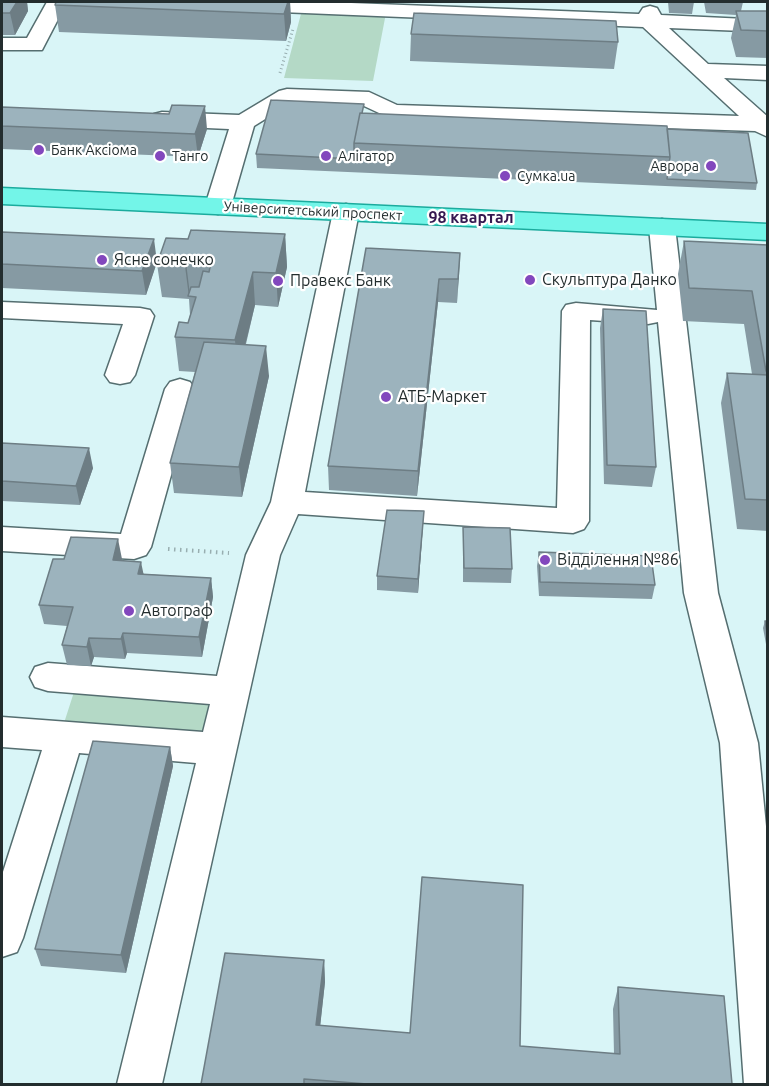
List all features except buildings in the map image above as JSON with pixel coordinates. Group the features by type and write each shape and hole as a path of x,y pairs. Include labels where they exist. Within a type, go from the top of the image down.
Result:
{"main road":[{"name":"Університетський проспект","path":"2,196 768,232"}],"lane":[{"path":"2,44 34,45 57,2"},
{"path":"184,2 650,12 768,26"},
{"path":"650,12 702,70 765,127"},
{"path":"702,70 768,73"},
{"path":"140,118 243,122 287,96 369,99 392,112 765,127"},
{"path":"219,206 243,122"},
{"path":"140,1084 263,555 287,502 346,212"},
{"path":"662,227 701,593 753,750 767,1084"},
{"path":"2,310 140,316 120,375"},
{"path":"287,502 573,521 576,311 671,317"},
{"path":"2,539 134,547 180,389"},
{"path":"48,677 231,691"},
{"path":"2,732 219,749"},
{"path":"2,938 15,854 65,737"}],"path":[{"path":"270,106 300,4"},
{"path":"134,547 263,555"}],"green space":[{"path":"302,10 386,13 373,81 284,78"},
{"path":"74,692 210,704 202,735 64,723"}],"place":[{"name":"Банк Аксіома","path":"39,150"},
{"name":"Танго","path":"160,156"},
{"name":"Алігатор","path":"326,156"},
{"name":"Аврора","path":"711,166"},
{"name":"Сумка.ua","path":"505,176"},
{"name":"Ясне сонечко","path":"102,260"},
{"name":"Скульптура Данко","path":"530,280"},
{"name":"Правекс Банк","path":"278,281"},
{"name":"АТБ-Маркет","path":"386,397"},
{"name":"Відділення №86","path":"545,560"},
{"name":"Автограф","path":"129,611"}],"district":[{"name":"98 квартал","path":"471,218"}]}
